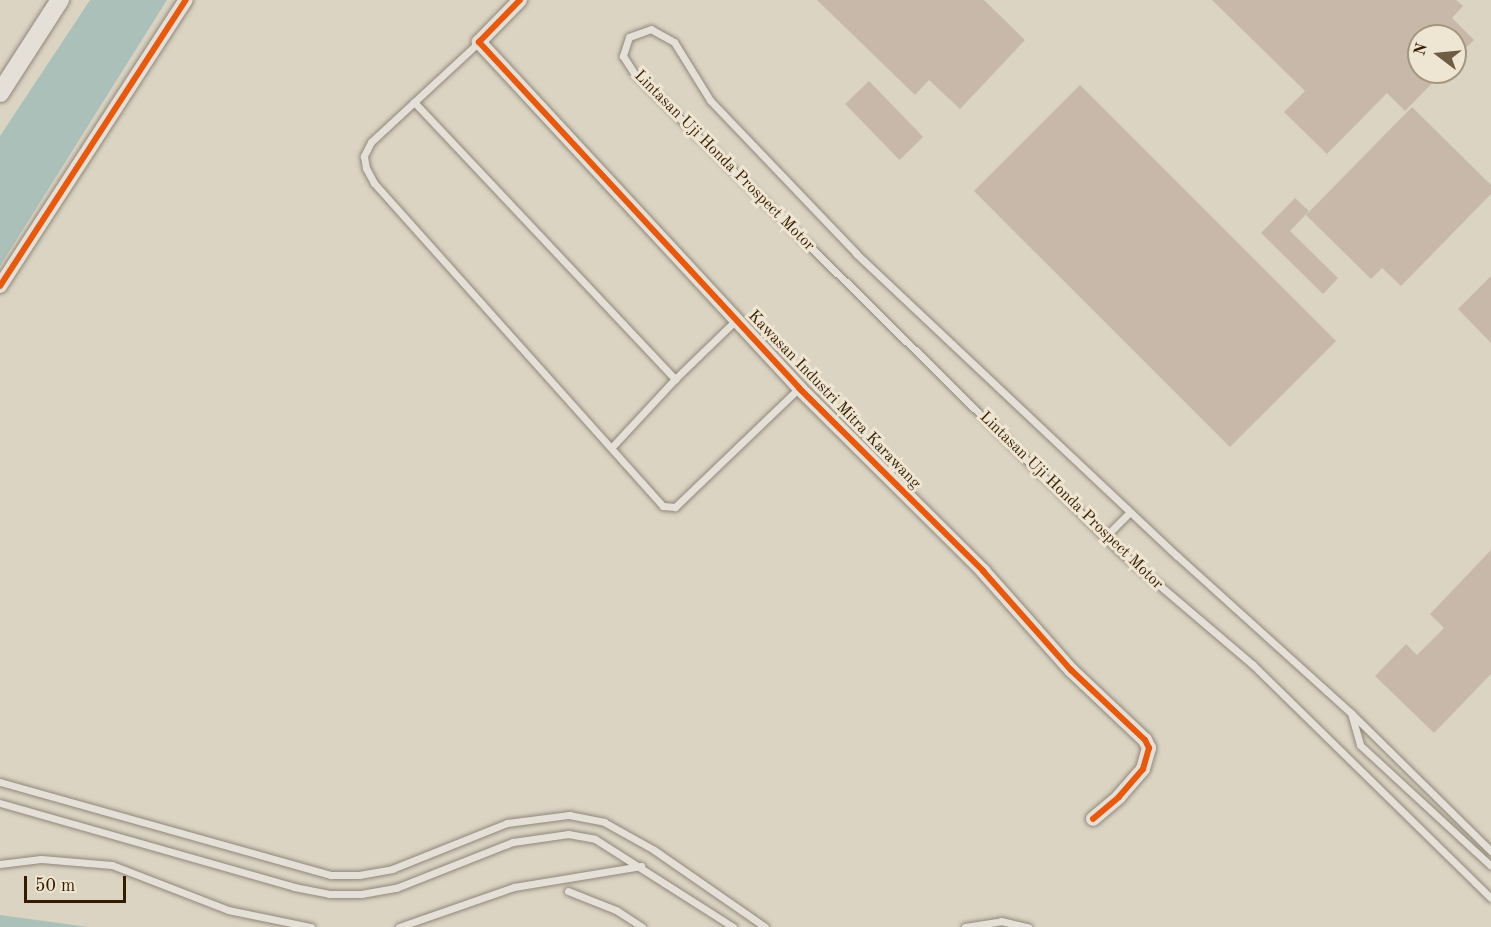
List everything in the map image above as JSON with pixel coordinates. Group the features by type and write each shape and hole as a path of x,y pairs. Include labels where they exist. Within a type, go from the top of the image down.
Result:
{"street":[{"path":"0,93 60,0"},
{"path":"0,286 186,0"},
{"name":"Kawasan Industri Mitra Karawang","path":"520,0 478,42 799,388 983,571 1071,670 1145,740 1149,748 1143,769 1119,797 1093,819"}],"lane":[{"name":"Lintasan Uji Honda Prospect Motor","path":"1491,851 1351,713 1130,512 856,254 710,100 674,42 651,29 629,38 623,56 634,73 1105,537 1253,665 1491,898"},
{"name":"Kawasan Industri Mitra Karawang","path":"478,42 371,142 364,156 374,183 663,506 675,507 799,388"},
{"path":"414,102 675,379"},
{"path":"612,447 675,379 737,319"},
{"path":"1105,537 1130,512"},
{"path":"1351,713 1360,745 1491,866"},
{"path":"0,782 331,874 359,875 392,869 507,823 538,817 569,815 604,822 654,850 765,927"},
{"path":"0,803 294,887 329,894 361,894 396,888 513,842 541,836 568,834 595,839 642,866 733,927"},
{"path":"0,864 41,859 112,865 228,910 311,927"},
{"path":"399,927 514,887 642,866"},
{"path":"568,891 616,910 642,927"},
{"path":"965,927 1001,921 1028,927"}],"water":[{"path":"90,0 167,0 0,266 0,136"},
{"path":"0,915 88,927 0,927"}],"building":[{"path":"817,0 984,0 1025,40 960,109 929,80 915,95"},
{"path":"1212,0 1456,0 1463,6 1452,18 1458,24 1407,24 1407,84 1431,84 1405,111 1387,93 1327,154 1284,112 1305,91"},
{"path":"1467,33 1474,40 1467,47"},
{"path":"869,81 923,137 899,160 845,104"},
{"path":"1080,85 1336,341 1230,447 974,191"},
{"path":"1412,107 1491,185 1491,194 1401,286 1382,268 1371,279 1306,215"},
{"path":"1295,198 1309,211 1290,231 1338,278 1323,294 1261,233"},
{"path":"1491,276 1491,343 1458,309"},
{"path":"1491,550 1491,674 1434,733 1375,676 1406,644 1417,655 1444,628 1430,614"}],"cycle path":[{"path":"0,286 186,0"},
{"path":"520,0 479,42 799,388 983,571 1071,670 1145,740 1149,748 1143,769 1119,797 1093,819"}]}
